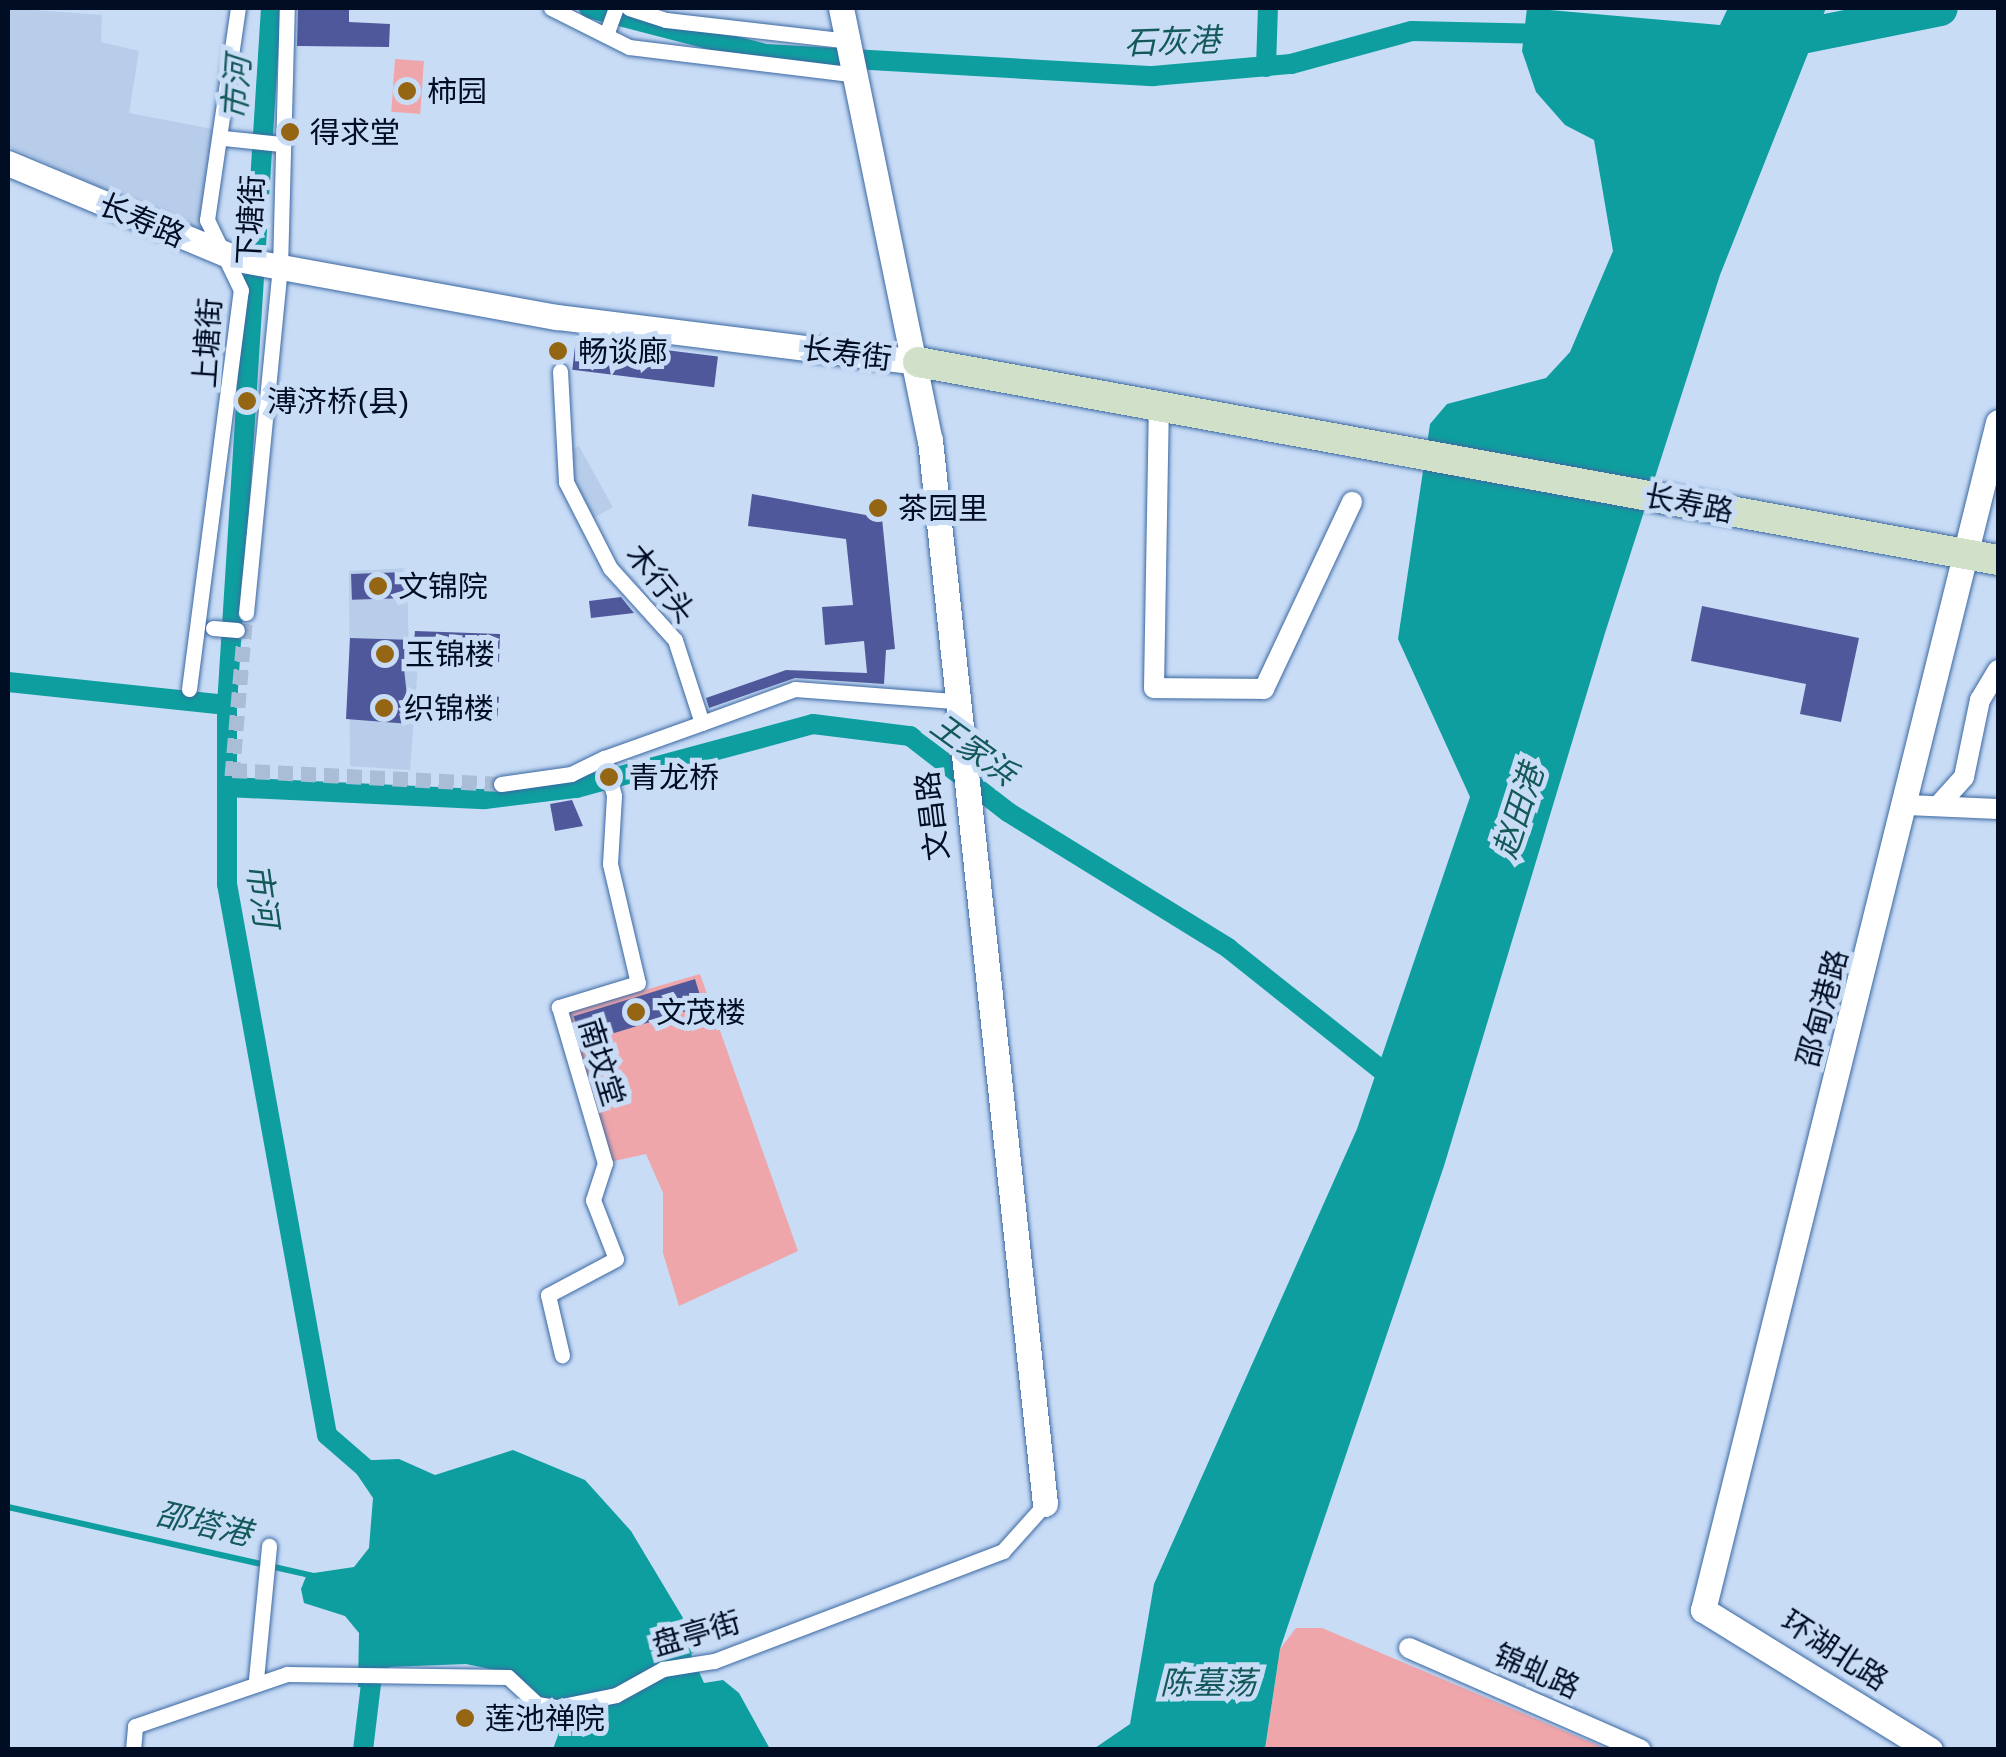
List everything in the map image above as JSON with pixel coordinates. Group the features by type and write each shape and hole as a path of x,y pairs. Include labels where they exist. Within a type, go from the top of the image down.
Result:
{"main road":[{"name":"长寿街","path":"918,362 1413,448"},
{"name":"长寿路","path":"1413,448 1998,560"}],"street":[{"name":"上塘街","path":"189,689 234,401 241,290 207,220 224,138 238,8"},
{"name":"下塘街","path":"246,613 260,402 280,268 276,144 287,8"},
{"path":"551,8 629,47 852,58"},
{"name":"文昌路","path":"841,8 918,362 962,796 1045,1504"},
{"path":"607,33 620,10 852,58"},
{"path":"224,138 276,144"},
{"name":"长寿路","path":"8,164 226,255 280,268"},
{"name":"长寿街","path":"280,268 557,317 918,362"},
{"name":"木行头","path":"560,372 566,482 610,568 674,640 702,723"},
{"path":"234,401 260,402"},
{"path":"1159,401 1154,688 1264,689 1352,502"},
{"name":"邵甸港路","path":"1704,1610 1907,805 1998,422"},
{"path":"212,628 237,630"},
{"path":"1938,806 1964,777 1980,700 1998,670"},
{"path":"501,784 572,774 795,689 954,701"},
{"name":"南坟堂","path":"562,1355 548,1295 616,1259 593,1200 605,1163 557,1021 560,1007 638,983 606,836 613,793 605,762"},
{"path":"1907,805 1998,809"},
{"name":"盘亭街","path":"133,1750 135,1726 256,1679 350,1674 508,1677 537,1704 557,1707 714,1661 1003,1552 1045,1504"},
{"path":"256,1679 268,1558"},
{"name":"环湖北路","path":"1704,1610 1930,1750"},
{"name":"锦虬路","path":"1409,1648 1640,1750"}],"shaded area":[{"path":"8,8 102,15 101,42 139,51 129,113 218,130 201,232 8,146"},
{"path":"395,59 424,61 420,114 391,112"},
{"path":"579,446 613,507 589,520 555,459"},
{"path":"407,568 409,663 418,665 410,770 350,766 349,571"},
{"path":"700,974 798,1251 679,1306 663,1253 663,1193 646,1154 610,1162 562,1014"},
{"path":"1296,1628 1322,1628 1607,1749 1265,1750 1280,1649"}],"water":[{"path":"1527,8 1720,25 1728,8 1826,8 1720,275 1605,633 1444,1166 1280,1649 1265,1749 1092,1750 1130,1724 1154,1584 1357,1129 1470,797 1398,639 1430,424 1447,404 1546,378 1570,352 1613,251 1594,140 1565,125 1536,92 1522,51"},
{"path":"513,1450 585,1480 631,1531 701,1648 691,1654 704,1683 723,1680 739,1693 770,1749 553,1749 564,1719 558,1703 536,1699 509,1673 466,1664 389,1667 379,1689 358,1687 359,1633 345,1616 304,1603 301,1589 307,1574 354,1567 369,1548 373,1498 348,1461 399,1459 435,1475"}],"building":[{"path":"298,8 349,8 349,22 390,24 389,47 297,46"},
{"path":"576,339 718,356 714,387 572,370"},
{"path":"752,494 882,518 895,649 886,650 884,684 795,678 709,708 706,698 786,670 867,673 864,641 825,645 822,607 853,605 846,539 748,526"},
{"name":"文锦院","path":"405,572 406,598 352,600 351,574"},
{"path":"621,597 634,613 591,618 589,601"},
{"path":"1702,606 1859,638 1841,722 1800,714 1806,684 1691,661"},
{"path":"415,631 500,634 499,662 403,659 410,724 346,719 350,638 414,640"},
{"path":"460,694 499,697 498,717 459,714"},
{"path":"572,800 583,826 555,831 550,804"},
{"name":"文茂楼","path":"695,979 703,1006 582,1043 574,1016"}],"waterway":[{"name":"市河","path":"271,8 227,705 227,884 327,1435 373,1475"},
{"name":"石灰港","path":"589,8 766,54 1153,76 1291,64 1412,31 1549,34"},
{"path":"1266,67 1268,8"},
{"path":"1776,41 1940,8"},
{"path":"8,682 227,705"},
{"name":"王家浜","path":"227,787 485,799 576,788 813,724 910,736 1008,812 1228,948 1398,1083"},
{"name":"邵塔港","path":"8,1507 313,1576"},
{"name":"市河","path":"363,1750 373,1667"}],"tunnel":[{"path":"232,776 246,613"},
{"path":"232,770 501,784"}],"place":[{"name":"柿园","path":"407,91"},
{"name":"得求堂","path":"290,132"},
{"name":"畅谈廊","path":"558,351"},
{"name":"溥济桥(县)","path":"247,401"},
{"name":"茶园里","path":"878,508"},
{"name":"文锦院","path":"378,586"},
{"name":"玉锦楼","path":"385,654"},
{"name":"织锦楼","path":"384,708"},
{"name":"青龙桥","path":"609,777"},
{"name":"文茂楼","path":"636,1012"},
{"name":"莲池禅院","path":"465,1718"}],"water label":[{"name":"赵田港","path":"1518,811"},
{"name":"陈墓荡","path":"1208,1682"}]}
